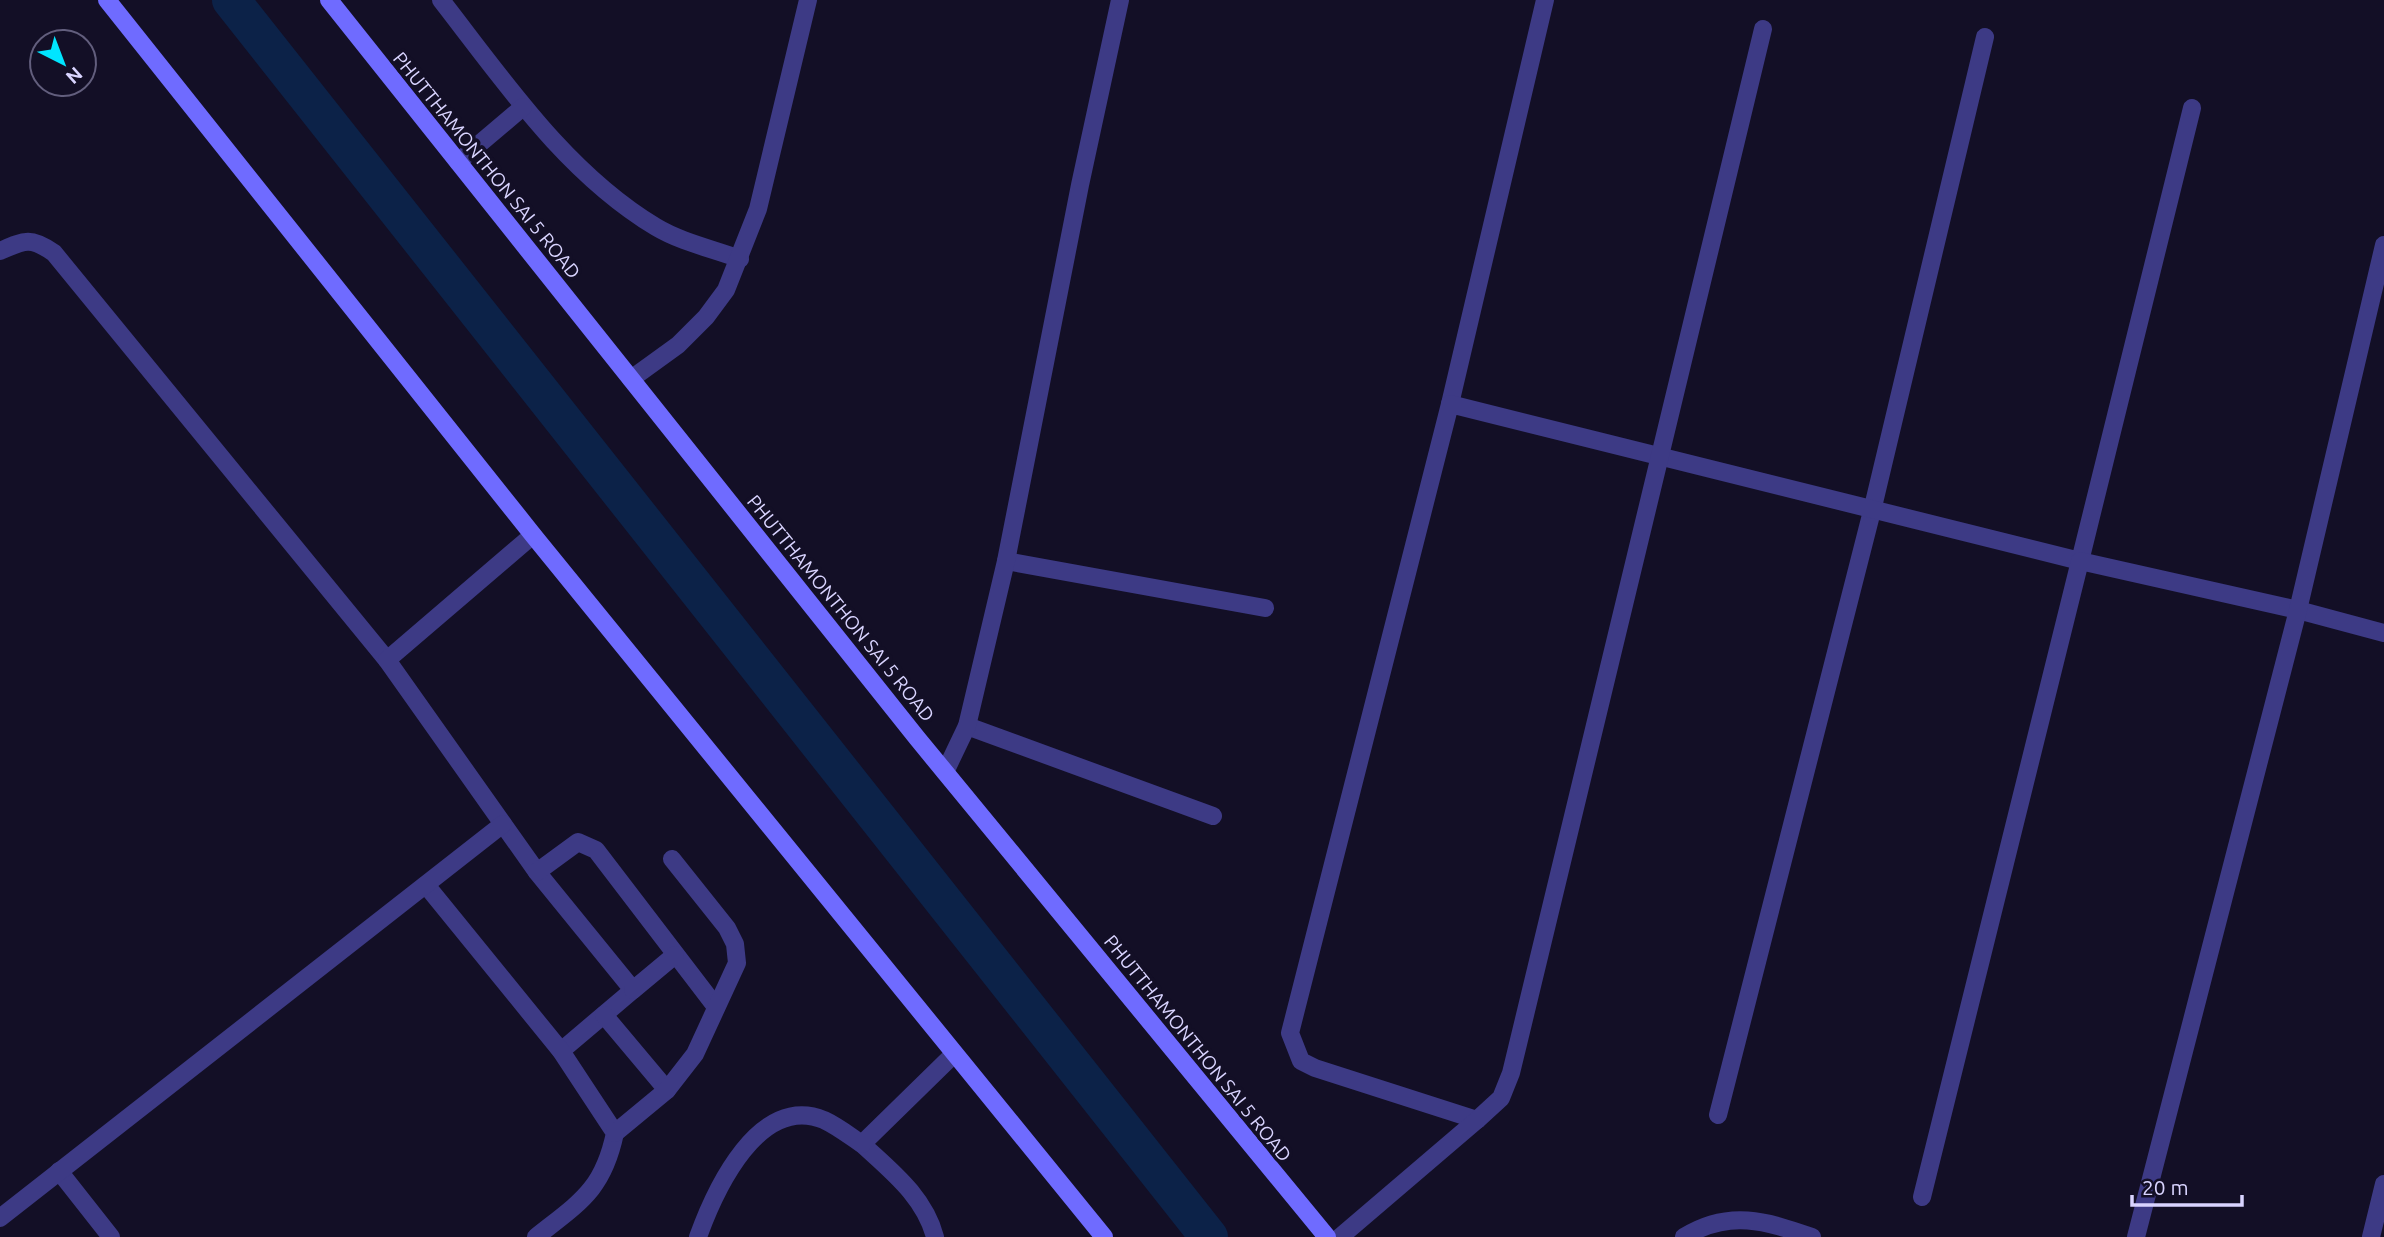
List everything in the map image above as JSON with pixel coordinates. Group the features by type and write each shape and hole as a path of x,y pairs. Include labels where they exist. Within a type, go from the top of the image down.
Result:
{"main road":[{"path":"107,0 533,535 1104,1237"},
{"name":"PHUTTHAMONTHON SAI 5 ROAD","path":"329,0 945,772 1326,1237"}],"street":[{"path":"441,0 523,107 621,204 659,229 740,259"},
{"path":"631,379 678,345 706,317 726,290 758,209 808,0"},
{"path":"945,772 967,726 1006,561 1080,185 1120,0"},
{"path":"1478,1120 1315,1068 1301,1060 1290,1032 1450,404 1545,0"},
{"path":"1340,1237 1501,1098 1519,1044 1763,29"},
{"path":"1718,1115 1872,511 1985,37"},
{"path":"458,162 523,107"},
{"path":"1922,1197 2192,108"},
{"path":"0,251 21,242 37,242 54,253 387,660 537,872 633,990"},
{"path":"2136,1237 2298,610 2384,245"},
{"path":"1450,404 1872,511 2298,610 2384,634"},
{"path":"387,660 533,535"},
{"path":"1006,561 1265,608"},
{"path":"967,726 1213,816"},
{"path":"0,1218 503,824"},
{"path":"537,872 578,842 596,850 716,1007"},
{"path":"536,1237 589,1195 608,1164 615,1133 667,1090 695,1054 737,963 735,944 727,928 672,859"},
{"path":"426,885 561,1051 615,1133"},
{"path":"561,1051 675,955"},
{"path":"604,1015 667,1090"},
{"path":"862,1144 954,1054"},
{"path":"698,1237 710,1204 749,1141 779,1119 802,1117 823,1120 862,1144 911,1189 929,1217 934,1237"},
{"path":"59,1171 111,1237"},
{"path":"2371,1237 2384,1184"},
{"path":"1684,1237 1699,1227 1730,1218 1775,1224 1812,1237"}],"waterway":[{"path":"231,0 1209,1237"}]}
